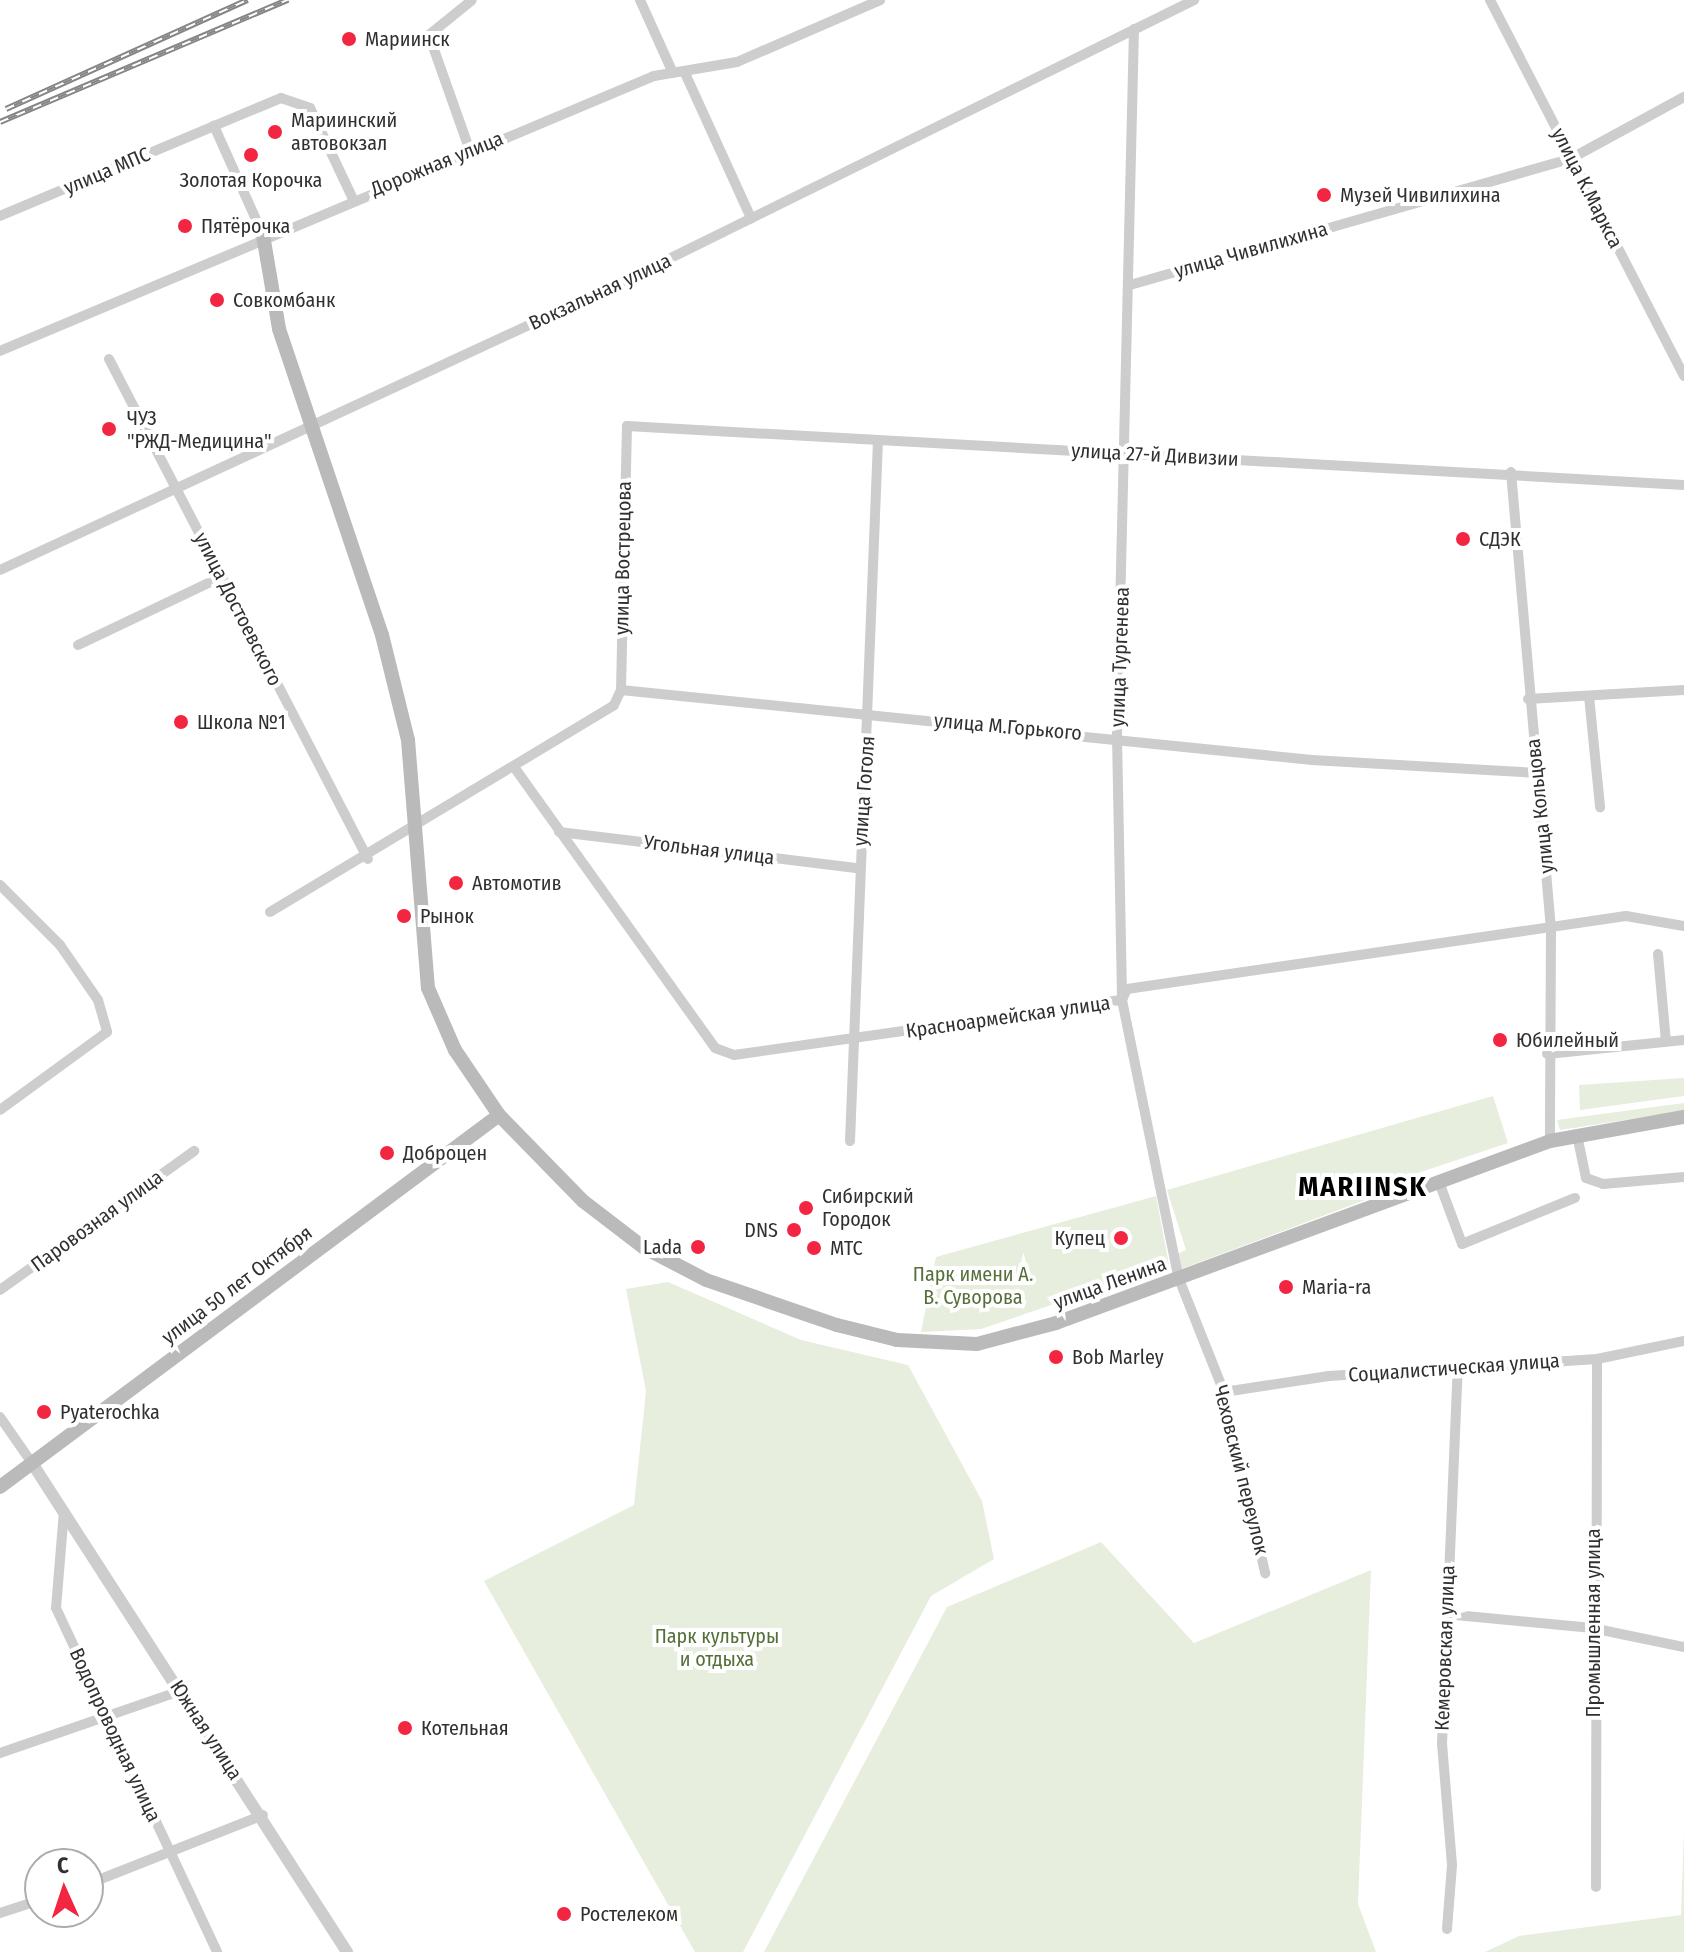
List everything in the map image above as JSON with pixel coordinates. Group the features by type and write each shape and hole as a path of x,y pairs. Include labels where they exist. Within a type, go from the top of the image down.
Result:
{"main road":[{"name":"улица Ленина","path":"263,235 279,329 382,635 408,740 428,988 455,1050 499,1115 583,1201 643,1247 726,1288 884,1337 934,1345 992,1341 1179,1279 1550,1141 1684,1117"},
{"name":"улица 50 лет Октября","path":"0,1487 499,1115"}],"street":[{"path":"470,151 429,35 472,0"},
{"path":"640,0 751,218"},
{"name":"Дорожная улица","path":"0,351 263,235 470,151 679,72 737,62 880,0"},
{"name":"Вокзальная улица","path":"0,570 751,218 1194,0"},
{"name":"улица К.Маркса","path":"1490,0 1684,376"},
{"name":"улица Тургенева","path":"1134,29 1127,454 1117,736 1122,1000 1179,1279"},
{"name":"улица Чивилихина","path":"1130,285 1572,158 1684,97"},
{"name":"улица МПС","path":"0,216 214,126 297,98 310,108 353,199"},
{"path":"214,126 263,235"},
{"name":"улица Достоевского","path":"109,359 178,488 219,578 368,859"},
{"name":"улица 27-й Дивизии","path":"627,426 1511,472 1684,485"},
{"name":"улица Вострецова","path":"621,690 627,426"},
{"name":"улица Гоголя","path":"850,1141 851,1039 858,868 869,715 878,441"},
{"name":"улица Кольцова","path":"1511,472 1528,699 1538,773 1551,928 1547,1054 1550,1141"},
{"path":"78,645 219,578"},
{"path":"270,912 368,859 614,705 621,690"},
{"name":"улица М.Горького","path":"621,690 1117,736 1312,760 1538,773"},
{"path":"1528,699 1684,690"},
{"path":"1589,696 1600,807"},
{"name":"Красноармейская улица","path":"514,767 715,1048 734,1055 1122,1000 1127,989 1626,916 1684,926"},
{"name":"Угольная улица","path":"559,832 858,868"},
{"path":"0,885 60,945 98,1000 107,1032 0,1110"},
{"path":"1658,954 1666,1042"},
{"path":"1547,1054 1684,1040"},
{"path":"1577,1135 1586,1178 1603,1184 1684,1177"},
{"name":"Паровозная улица","path":"0,1290 194,1151"},
{"path":"1439,1182 1462,1244 1575,1198"},
{"name":"Чеховский переулок","path":"1179,1279 1224,1392 1265,1573"},
{"name":"Социалистическая улица","path":"1224,1392 1458,1367 1597,1359 1684,1341"},
{"name":"Промышленная улица","path":"1596,1887 1592,1628 1597,1359"},
{"name":"Кемеровская улица","path":"1447,1929 1452,1865 1442,1744 1445,1614 1458,1367"},
{"path":"0,1417 32,1463"},
{"name":"Южная улица","path":"32,1463 263,1815 347,1952"},
{"name":"Водопроводная улица","path":"64,1508 56,1608 217,1952"},
{"path":"1445,1614 1592,1628 1684,1647"},
{"path":"0,1753 180,1691"},
{"path":"104,1879 172,1857 263,1815"},
{"path":"0,1913 24,1905"}],"green space":[{"path":"1684,1078 1684,1096 1580,1110 1579,1085"},
{"path":"1493,1096 1508,1143 1337,1200 1363,1195 1365,1200 1181,1269 1177,1254 1186,1250 1167,1190"},
{"path":"1684,1103 1684,1111 1560,1130 1557,1120"},
{"name":"Парк имени А. В. Суворова","path":"1156,1196 1169,1265 981,1329 921,1332 936,1257"},
{"name":"Парк культуры и отдыха","path":"668,1282 801,1340 908,1365 982,1501 994,1559 931,1596 743,1952 695,1952 484,1581 634,1505 646,1391 626,1289"},
{"path":"1101,1542 1194,1643 1371,1570 1358,1904 1376,1952 764,1952 947,1607"},
{"path":"1684,1831 1684,1952 1485,1952 1519,1936 1681,1915"}],"railway":[{"path":"6,109 247,0"},
{"path":"0,122 288,0"}],"place":[{"name":"Мариинск","path":"349,39"},
{"name":"Мариинский автовокзал","path":"275,132"},
{"name":"Золотая Корочка","path":"251,155"},
{"name":"Музей Чивилихина","path":"1324,195"},
{"name":"Пятёрочка","path":"185,226"},
{"name":"Совкомбанк","path":"217,300"},
{"name":"ЧУЗ \"РЖД-Медицина\"","path":"109,429"},
{"name":"СДЭК","path":"1463,539"},
{"name":"Школа №1","path":"181,722"},
{"name":"Автомотив","path":"456,883"},
{"name":"Рынок","path":"404,916"},
{"name":"Юбилейный","path":"1500,1040"},
{"name":"Доброцен","path":"387,1153"},
{"name":"Сибирский Городок","path":"806,1208"},
{"name":"DNS","path":"794,1230"},
{"name":"Купец","path":"1121,1238"},
{"name":"Lada","path":"698,1247"},
{"name":"МТС","path":"814,1248"},
{"name":"Maria-ra","path":"1286,1287"},
{"name":"Bob Marley","path":"1056,1357"},
{"name":"Pyaterochka","path":"44,1412"},
{"name":"Котельная","path":"405,1728"},
{"name":"Ростелеком","path":"564,1914"}],"district":[{"name":"MARIINSK","path":"1363,1187"}]}
